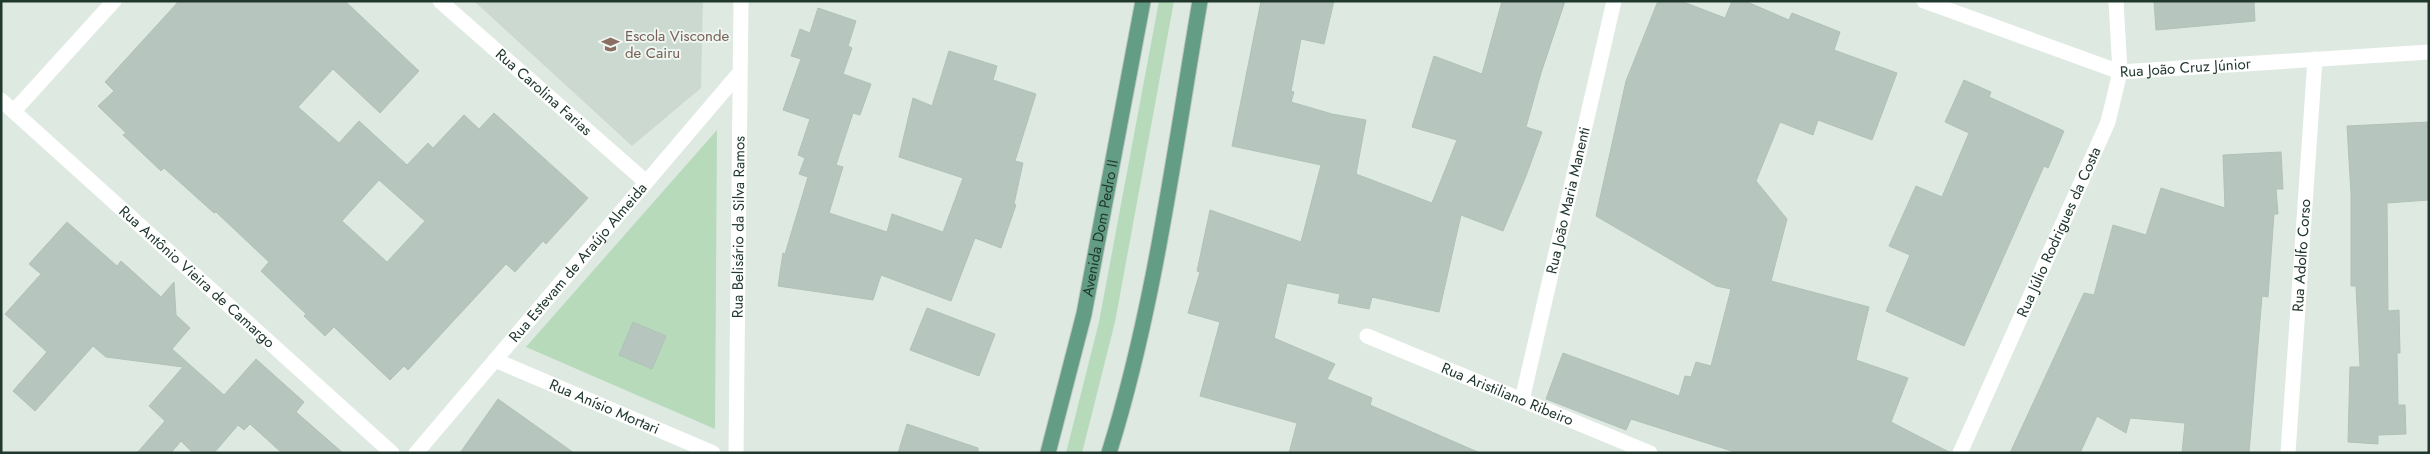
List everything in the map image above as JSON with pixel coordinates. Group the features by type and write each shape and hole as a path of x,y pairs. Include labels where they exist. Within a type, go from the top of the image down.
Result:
{"main road":[{"name":"Avenida Dom Pedro II","path":"1048,453 1084,314 1143,1"},
{"path":"1109,453 1134,360 1151,281 1200,1"}],"street":[{"path":"14,111 114,1"},
{"name":"Rua Carolina Farias","path":"440,1 646,182"},
{"name":"Rua Belisário da Silva Ramos","path":"736,453 741,1"},
{"name":"Rua João Maria Manenti","path":"1522,400 1614,1"},
{"name":"Rua João Cruz Júnior","path":"1924,1 2120,72 2429,52"},
{"name":"Rua Júlio Rodrigues da Costa","path":"1960,453 2108,122 2120,72 2116,1"},
{"name":"Rua Adolfo Corso","path":"2288,453 2315,59"},
{"name":"Rua Estevam de Araújo Almeida","path":"416,453 740,72"},
{"name":"Rua Antônio Vieira de Camargo","path":"1,100 392,453"},
{"name":"Rua Aristiliano Ribeiro","path":"1367,336 1650,453"},
{"name":"Rua Anísio Mortari","path":"495,360 713,453"}],"shaded area":[{"name":"Escola Visconde de Cairu","path":"474,1 703,1 701,88 632,146"}],"green space":[{"path":"1159,1 1174,1 1115,322 1082,453 1066,453 1099,322"},
{"path":"717,130 715,429 526,347"}],"building":[{"path":"179,1 345,1 419,71 380,113 333,69 298,107 339,143 359,121 407,165 428,143 433,148 464,115 479,129 494,113 588,198 546,244 543,241 515,272 506,264 408,370 404,366 390,380 334,327 325,336 304,316 306,314 261,271 269,262 216,212 214,213 164,168 161,171 123,135 126,133 98,106 114,91 105,82","holes":["379,180 425,221 387,262 342,221"]},
{"path":"1261,1 1334,1 1324,44 1301,39 1291,91 1294,92 1291,102 1332,114 1366,120 1356,174 1432,203 1457,140 1412,127 1434,56 1482,74 1502,1 1565,1 1541,73 1526,127 1542,132 1526,176 1503,231 1461,215 1439,312 1372,297 1369,309 1338,303 1340,294 1287,283 1274,338 1335,364 1327,379 1372,398 1370,405 1480,453 1289,453 1297,423 1200,396 1220,322 1188,313 1200,272 1197,271 1210,210 1301,242 1321,165 1232,146"},
{"path":"1658,1 1681,1 1725,18 1732,1 1745,1 1789,20 1792,13 1840,32 1834,50 1897,73 1872,140 1818,120 1813,135 1780,122 1756,181 1787,219 1771,281 1869,307 1856,360 1908,378 1891,422 1951,453 1738,453 1631,419 1626,430 1546,399 1563,353 1679,396 1685,376 1691,377 1696,362 1711,366 1731,289 1716,286 1596,216 1626,81"},
{"path":"2154,1 2254,1 2255,21 2156,30"},
{"path":"818,8 856,21 848,46 852,48 843,74 871,84 860,115 853,113 836,165 843,167 829,213 887,232 892,214 943,232 963,178 899,157 913,98 932,106 949,51 997,66 993,80 1036,94 1015,161 1023,163 1014,204 1016,205 1001,248 975,238 951,301 881,275 873,300 778,286 783,253 785,254 808,177 799,174 805,158 798,155 810,119 783,110 801,59 791,56 800,29 810,33"},
{"path":"1964,80 1991,92 1989,97 2064,131 2048,168 2044,166 1964,346 1886,311 1910,255 1889,246 1916,186 1942,197 1969,133 1945,122"},
{"path":"2429,122 2429,200 2387,203 2388,311 2399,310 2400,353 2397,353 2398,405 2405,405 2406,434 2378,435 2378,444 2348,442 2350,367 2360,367 2356,286 2351,286 2351,194 2347,126"},
{"path":"2281,152 2283,189 2276,189 2278,214 2274,214 2268,297 2262,296 2249,453 2182,453 2185,423 2130,418 2126,433 2097,416 2080,453 2010,453 2084,293 2094,295 2113,225 2146,235 2161,188 2225,208 2223,155"},
{"path":"67,222 117,266 121,261 161,297 174,282 176,315 190,328 172,349 224,395 256,359 304,402 296,412 343,453 282,453 250,424 244,430 238,425 214,453 193,453 181,441 171,453 137,453 165,421 149,406 183,367 106,357 93,346 35,411 13,391 47,352 5,314 41,274 29,264"},
{"path":"927,308 995,334 979,376 910,350"},
{"path":"633,322 666,336 652,369 619,355"},
{"path":"498,399 574,453 460,453"},
{"path":"907,424 978,448 978,453 898,453"}],"place":[{"name":"Escola Visconde de Cairu","path":"611,45"}]}
